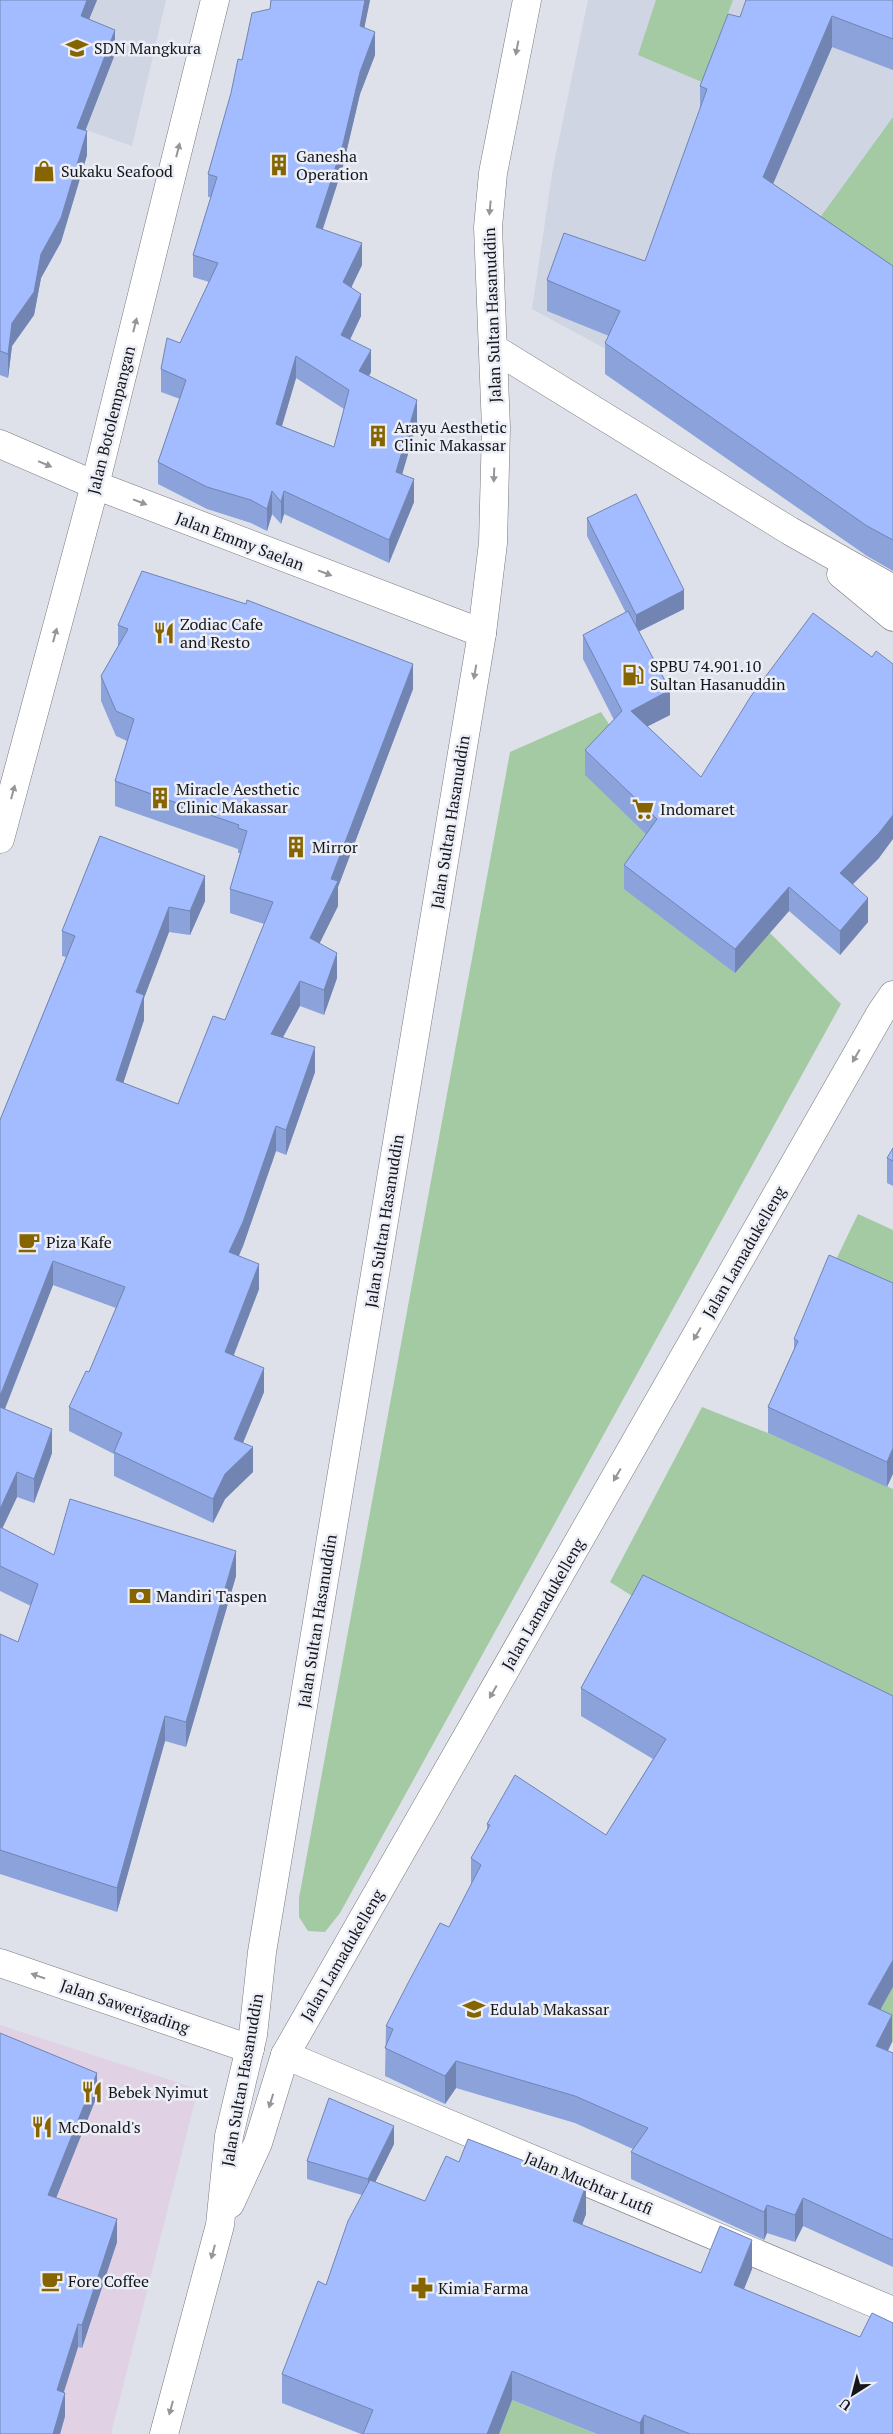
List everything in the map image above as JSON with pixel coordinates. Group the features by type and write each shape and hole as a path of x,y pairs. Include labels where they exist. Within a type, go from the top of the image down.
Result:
{"street":[{"name":"Jalan Botolempangan","path":"0,839 95,485 216,0"},
{"name":"Jalan Sultan Hasanuddin","path":"164,2434 220,2225 229,2136 250,2049 262,1952 482,633 492,543 496,428 488,227 493,173 526,0"},
{"path":"492,348 790,531 893,590"},
{"name":"Jalan Emmy Saelan","path":"0,444 95,485 482,633"},
{"path":"790,531 893,617"},
{"name":"Jalan Lamadukelleng","path":"220,2225 258,2143 285,2055 889,1010"},
{"name":"Jalan Sawerigading","path":"0,1963 250,2049"},
{"name":"Jalan Muchtar Lutfi","path":"285,2055 893,2311"}],"shaded area":[{"name":"SDN Mangkura","path":"0,0 166,0 132,146 86,130"},
{"path":"588,0 893,0 893,542 615,354 532,309 553,168"},
{"path":"0,2025 198,2089 111,2434 0,2434"}],"green space":[{"path":"656,0 733,0 702,82 638,55"},
{"path":"893,117 893,271 811,230"},
{"path":"601,712 616,735 770,933 841,1004 340,1913 325,1932 308,1931 299,1917 299,1898 510,752"},
{"path":"858,1214 893,1230 893,1297 832,1268"},
{"path":"702,1407 768,1433 893,1489 893,1722 643,1603 610,1582"},
{"path":"893,1987 893,2042 868,2032"},
{"path":"512,2400 597,2434 499,2434"}],"building":[{"path":"0,0 87,0 81,16 115,30 77,128 87,131 61,218 41,254 34,292 12,323 8,354 0,351"},
{"path":"271,0 365,0 360,26 375,32 360,72 343,144 316,227 362,243 343,282 361,294 341,335 371,350 359,371 417,400 396,472 414,479 389,540 284,491 281,502 272,491 267,509 251,500 207,487 158,462 186,380 161,369 167,338 180,343 218,263 193,255 217,177 208,174 231,93 238,59 242,60 252,13 270,9","holes":["296,356 349,390 334,447 276,424"]},
{"path":"746,0 893,0 893,39 832,16 763,177 893,266 893,540 867,526 605,343 620,311 547,280 564,233 645,261 707,89 700,86 728,14 740,17"},
{"path":"636,494 684,590 636,615 587,518"},
{"path":"142,571 246,604 247,600 413,664 331,879 338,881 310,938 337,953 324,990 300,981 271,1034 315,1047 286,1130 276,1126 243,1222 229,1252 259,1264 225,1352 264,1368 234,1439 253,1447 225,1474 213,1499 114,1452 122,1433 69,1407 86,1371 89,1372 125,1287 53,1261 0,1396 0,1120 75,936 62,931 100,836 205,876 190,911 169,907 136,992 144,995 116,1080 178,1104 213,1016 225,1020 273,902 230,889 247,831 238,828 239,825 115,781 134,719 116,711 101,676 128,629 118,625"},
{"path":"628,611 670,690 631,711 701,777 751,696 813,613 872,657 876,651 893,664 893,815 879,833 840,873 868,898 840,931 789,887 735,949 624,865 657,819 585,750 622,711 583,635"},
{"path":"893,1148 893,1161 887,1158"},
{"path":"829,1255 893,1283 893,1448 887,1462 768,1407 798,1341 794,1339"},
{"path":"0,1407 52,1429 34,1479 17,1472 0,1509"},
{"path":"70,1499 236,1551 186,1722 165,1716 117,1888 0,1850 0,1634 18,1642 38,1584 0,1566 0,1527 54,1555"},
{"path":"643,1575 893,1696 893,1960 868,2004 892,2015 876,2046 893,2053 893,2240 803,2198 795,2215 767,2205 764,2212 631,2152 648,2128 575,2096 456,2061 445,2076 385,2048 393,2029 386,2026 440,1923 449,1927 481,1865 471,1858 490,1825 487,1824 515,1775 606,1835 666,1739 581,1688"},
{"path":"0,2033 97,2073 48,2195 117,2219 82,2325 78,2324 57,2390 65,2393 53,2434 0,2434"},
{"path":"329,2098 394,2126 368,2179 307,2161"},
{"path":"468,2139 586,2185 573,2221 701,2273 720,2226 752,2240 734,2285 860,2337 872,2313 893,2323 893,2434 690,2434 644,2415 640,2423 512,2371 487,2434 363,2434 373,2410 282,2374 318,2281 326,2285 348,2221 370,2180 425,2201 446,2156 459,2162"}],"place":[{"name":"SDN Mangkura","path":"77,48"},
{"name":"Ganesha Operation","path":"279,165"},
{"name":"Sukaku Seafood","path":"44,171"},
{"name":"Arayu Aesthetic Clinic Makassar","path":"378,436"},
{"name":"Zodiac Cafe and Resto","path":"164,633"},
{"name":"SPBU 74.901.10 Sultan Hasanuddin","path":"633,675"},
{"name":"Miracle Aesthetic Clinic Makassar","path":"160,798"},
{"name":"Indomaret","path":"643,809"},
{"name":"Mirror","path":"296,847"},
{"name":"Piza Kafe","path":"29,1242"},
{"name":"Mandiri Taspen","path":"140,1596"},
{"name":"Edulab Makassar","path":"474,2009"},
{"name":"Bebek Nyimut","path":"92,2092"},
{"name":"McDonald's","path":"42,2127"},
{"name":"Fore Coffee","path":"52,2281"},
{"name":"Kimia Farma","path":"422,2288"}]}
